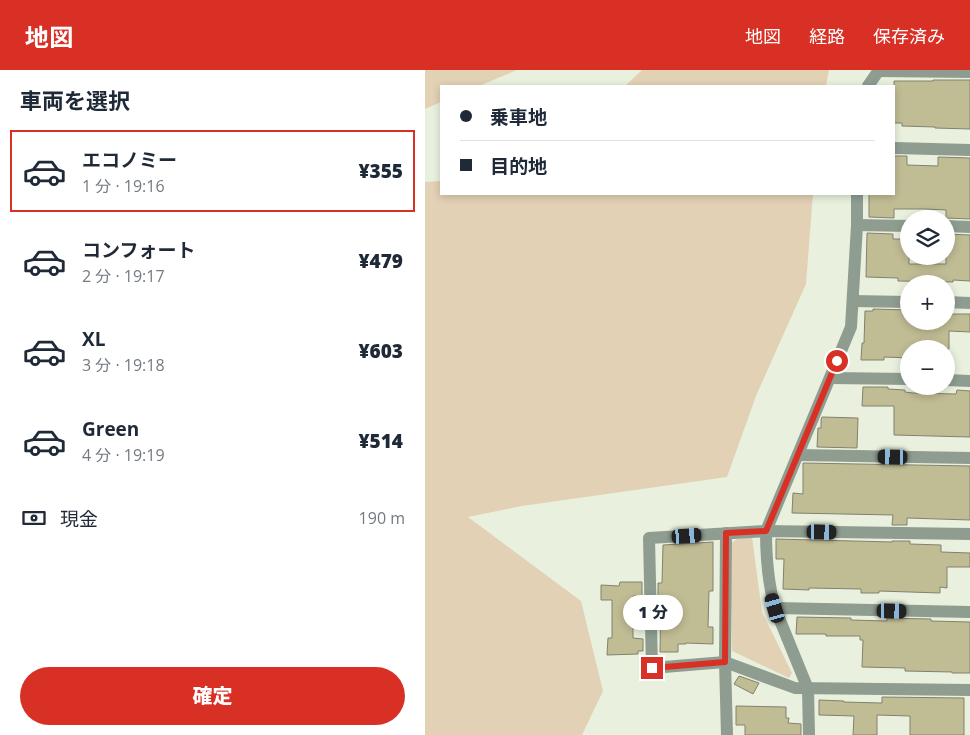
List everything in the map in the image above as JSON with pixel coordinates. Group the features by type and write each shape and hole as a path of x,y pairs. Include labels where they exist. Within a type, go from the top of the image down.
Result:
{"street":[{"path":"869,85 878,70 970,72"},
{"path":"895,148 970,150"},
{"path":"809,735 808,689 771,595 766,553 766,531 851,327 857,195"},
{"path":"857,225 900,226"},
{"path":"955,226 970,227"},
{"path":"853,301 900,302"},
{"path":"955,302 970,303"},
{"path":"831,378 900,379"},
{"path":"955,380 970,381"},
{"path":"798,455 970,458"},
{"path":"970,534 766,531 649,538 652,668 725,662 795,688 970,690"},
{"path":"726,533 725,662 727,735"},
{"path":"775,608 970,612"}],"shaded area":[{"path":"425,70 517,70 481,85 440,85 440,102 425,109"},
{"path":"642,70 829,70 826,85 626,85"},
{"path":"440,181 440,195 813,195 806,284 756,396 727,477 522,506 468,517 581,601 603,691 582,735 425,735 425,182"},
{"path":"752,537 762,612 792,673 789,678 732,651 730,544 737,539"}],"building":[{"path":"970,80 970,129 902,126 902,123 895,123 894,81"},
{"path":"895,156 907,156 907,165 938,166 938,157 970,158 970,219 955,218 955,210 925,209 894,209 894,218 869,217 869,195 895,195"},
{"path":"867,233 893,234 893,239 900,239 900,265 955,265 955,234 970,235 970,281 955,280 955,275 900,275 900,281 898,281 898,278 866,277"},
{"path":"873,309 900,310 900,330 955,330 955,314 970,314 970,332 949,331 949,340 900,340 900,358 884,357 884,360 861,360 862,343 864,343 865,311 873,311"},
{"path":"863,387 888,387 888,389 900,390 900,395 955,395 957,390 970,391 970,437 894,435 894,406 862,406"},
{"path":"822,417 858,418 857,448 817,447 818,428 821,428"},
{"path":"803,463 970,466 970,520 907,518 907,525 892,525 893,515 792,513 793,493 803,494"},
{"path":"776,539 910,541 910,544 941,545 941,552 970,553 970,567 947,567 947,588 940,587 940,593 879,591 879,593 861,593 861,589 783,589 784,559 776,559"},
{"path":"713,542 713,591 709,591 708,627 713,627 713,644 678,644 678,652 660,652 661,596 658,596 658,583 662,583 663,545"},
{"path":"620,582 642,582 642,596 633,596 633,638 643,639 643,651 638,651 638,654 607,655 608,638 612,638 612,600 601,600 601,585 619,586"},
{"path":"797,617 887,621 887,618 931,619 931,621 970,622 970,673 905,671 905,668 862,667 863,640 860,640 860,636 796,634"},
{"path":"739,676 759,683 753,694 734,684"},
{"path":"882,697 964,698 964,735 910,735 910,716 877,715 877,735 853,735 854,716 819,715 819,700 882,703"},
{"path":"736,706 786,707 786,718 789,718 788,723 801,724 801,735 745,735 745,725 736,725"}],"route":[{"path":"652,668 725,662 726,533 766,531 837,361"}]}
